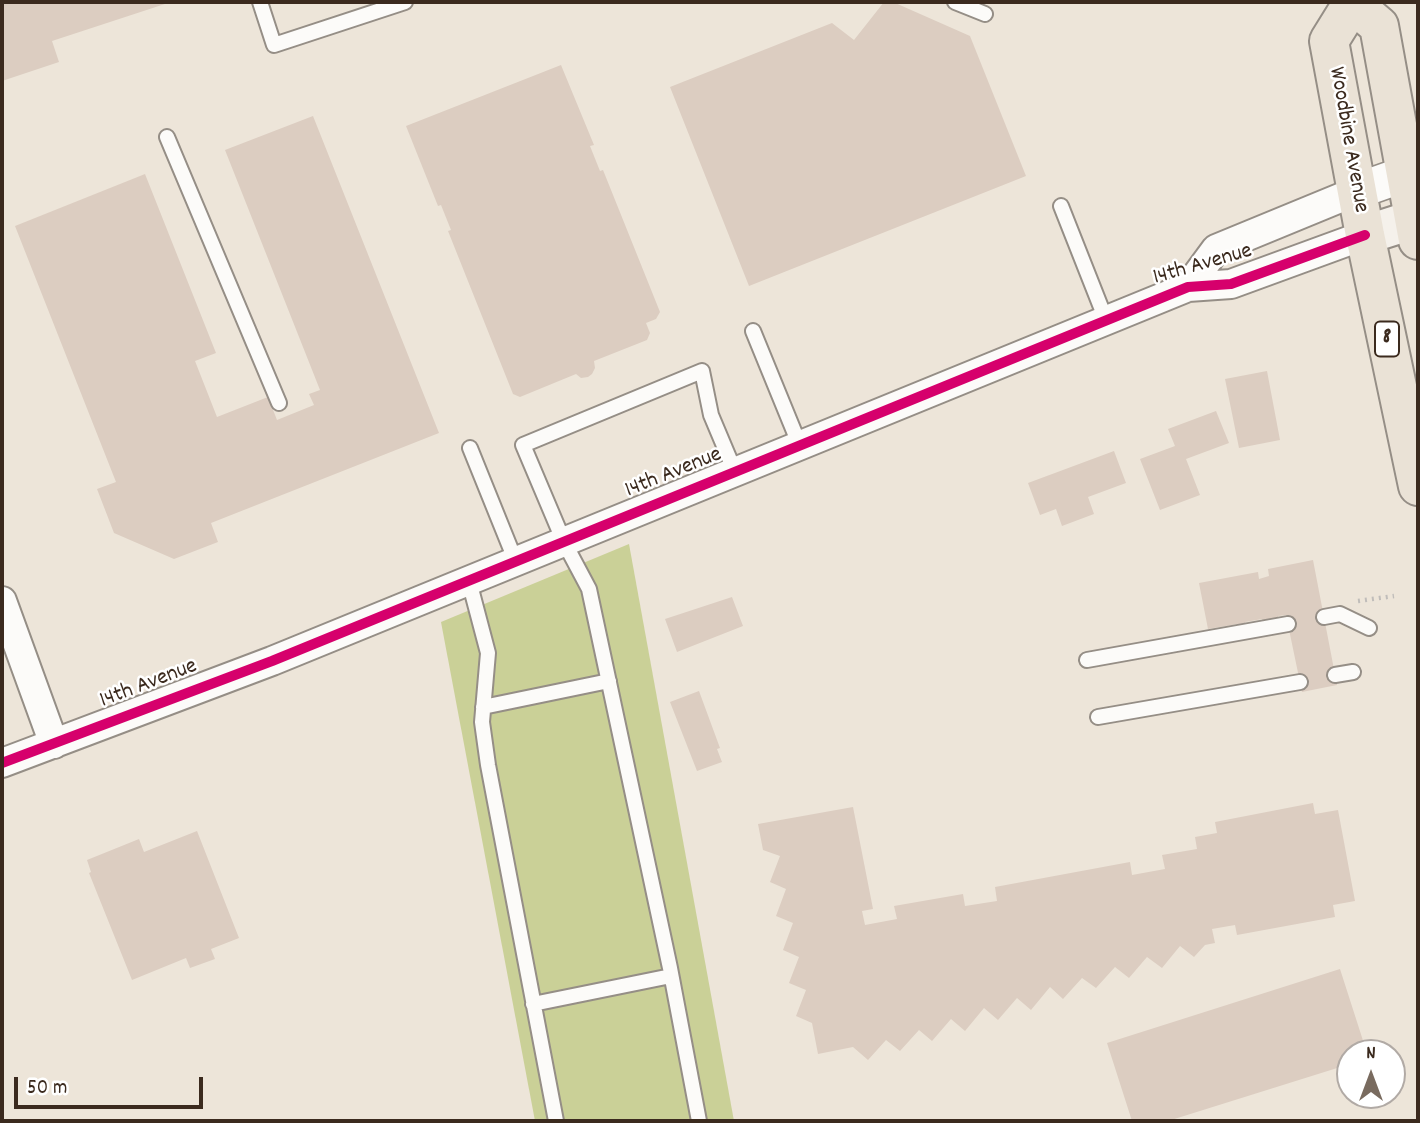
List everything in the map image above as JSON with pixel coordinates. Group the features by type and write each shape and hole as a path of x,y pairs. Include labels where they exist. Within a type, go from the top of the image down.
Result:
{"main road":[{"name":"Woodbine Avenue","path":"1417,226 1411,172 1400,135 1379,26 1351,3 1329,41 1365,235 1408,393 1418,486"},
{"name":"14th Avenue","path":"1365,235 1417,226"}],"street":[{"name":"14th Avenue","path":"1188,287 1216,249 1357,191 1411,172"},
{"name":"14th Avenue","path":"2,763 272,661 1188,287 1231,284 1365,235"},
{"path":"2,601 54,744"}],"lane":[{"path":"260,2 274,45 405,2"},
{"path":"956,2 985,14"},
{"path":"167,137 279,403"},
{"path":"1061,206 1106,320"},
{"path":"753,331 800,446"},
{"path":"699,1121 589,590 564,542 523,445 702,371 711,415 735,472"},
{"path":"470,448 516,562"},
{"path":"469,581 488,653 482,722 488,765 556,1121"},
{"path":"1324,617 1340,614 1369,628"},
{"path":"1087,660 1288,624"},
{"path":"1335,675 1353,672"},
{"path":"483,707 609,681"},
{"path":"1098,717 1300,682"},
{"path":"533,1004 671,976"}],"green space":[{"path":"629,544 734,1121 535,1121 441,622"}],"building":[{"path":"2,2 171,2 52,41 59,62 2,81"},
{"path":"884,2 893,2 970,36 1026,176 749,286 670,87 832,23 854,40"},
{"path":"561,65 594,145 590,146 600,171 603,170 660,312 656,319 646,323 650,333 647,340 594,361 595,368 588,377 581,378 576,374 520,397 513,394 448,231 451,230 441,205 438,206 406,126"},
{"path":"313,116 439,433 211,523 218,542 174,559 114,533 97,489 116,482 15,226 145,174 216,353 195,361 217,417 268,397 277,420 314,405 309,394 320,390 225,150"},
{"path":"1267,371 1280,440 1239,448 1225,379"},
{"path":"1216,411 1229,443 1186,459 1200,495 1160,510 1140,459 1175,446 1168,429"},
{"path":"1114,451 1126,483 1088,497 1094,514 1062,526 1056,509 1040,515 1028,483"},
{"path":"1313,560 1337,685 1302,692 1286,615 1278,616 1279,620 1263,623 1262,619 1245,622 1246,626 1239,628 1238,624 1208,629 1199,583 1258,572 1259,579 1269,576 1268,569"},
{"path":"732,597 743,626 677,652 665,619"},
{"path":"699,691 720,748 717,749 722,762 697,771 670,702"},
{"path":"1313,803 1315,814 1338,810 1355,901 1333,905 1335,917 1237,935 1235,925 1212,929 1215,943 1205,945 1194,957 1180,946 1162,968 1147,957 1129,978 1115,967 1096,988 1082,978 1063,999 1050,987 1031,1010 1017,998 998,1020 984,1008 965,1031 951,1019 932,1041 919,1030 900,1051 886,1040 868,1060 853,1047 818,1054 812,1023 796,1016 806,990 789,983 799,957 783,950 793,923 776,916 786,889 770,882 780,856 763,850 758,824 853,807 873,909 862,911 865,925 897,919 894,906 963,894 965,906 997,901 995,887 1130,862 1132,875 1165,869 1162,855 1197,849 1195,837 1217,833 1215,822"},
{"path":"197,831 239,938 211,949 215,959 190,968 186,958 132,980 89,873 91,872 87,860 139,839 144,852"},
{"path":"1340,969 1362,1039 1336,1039 1336,1068 1168,1121 1132,1121 1107,1043"}],"cycle path":[{"path":"2,763 272,661 1188,287 1231,284 1365,235"}]}
